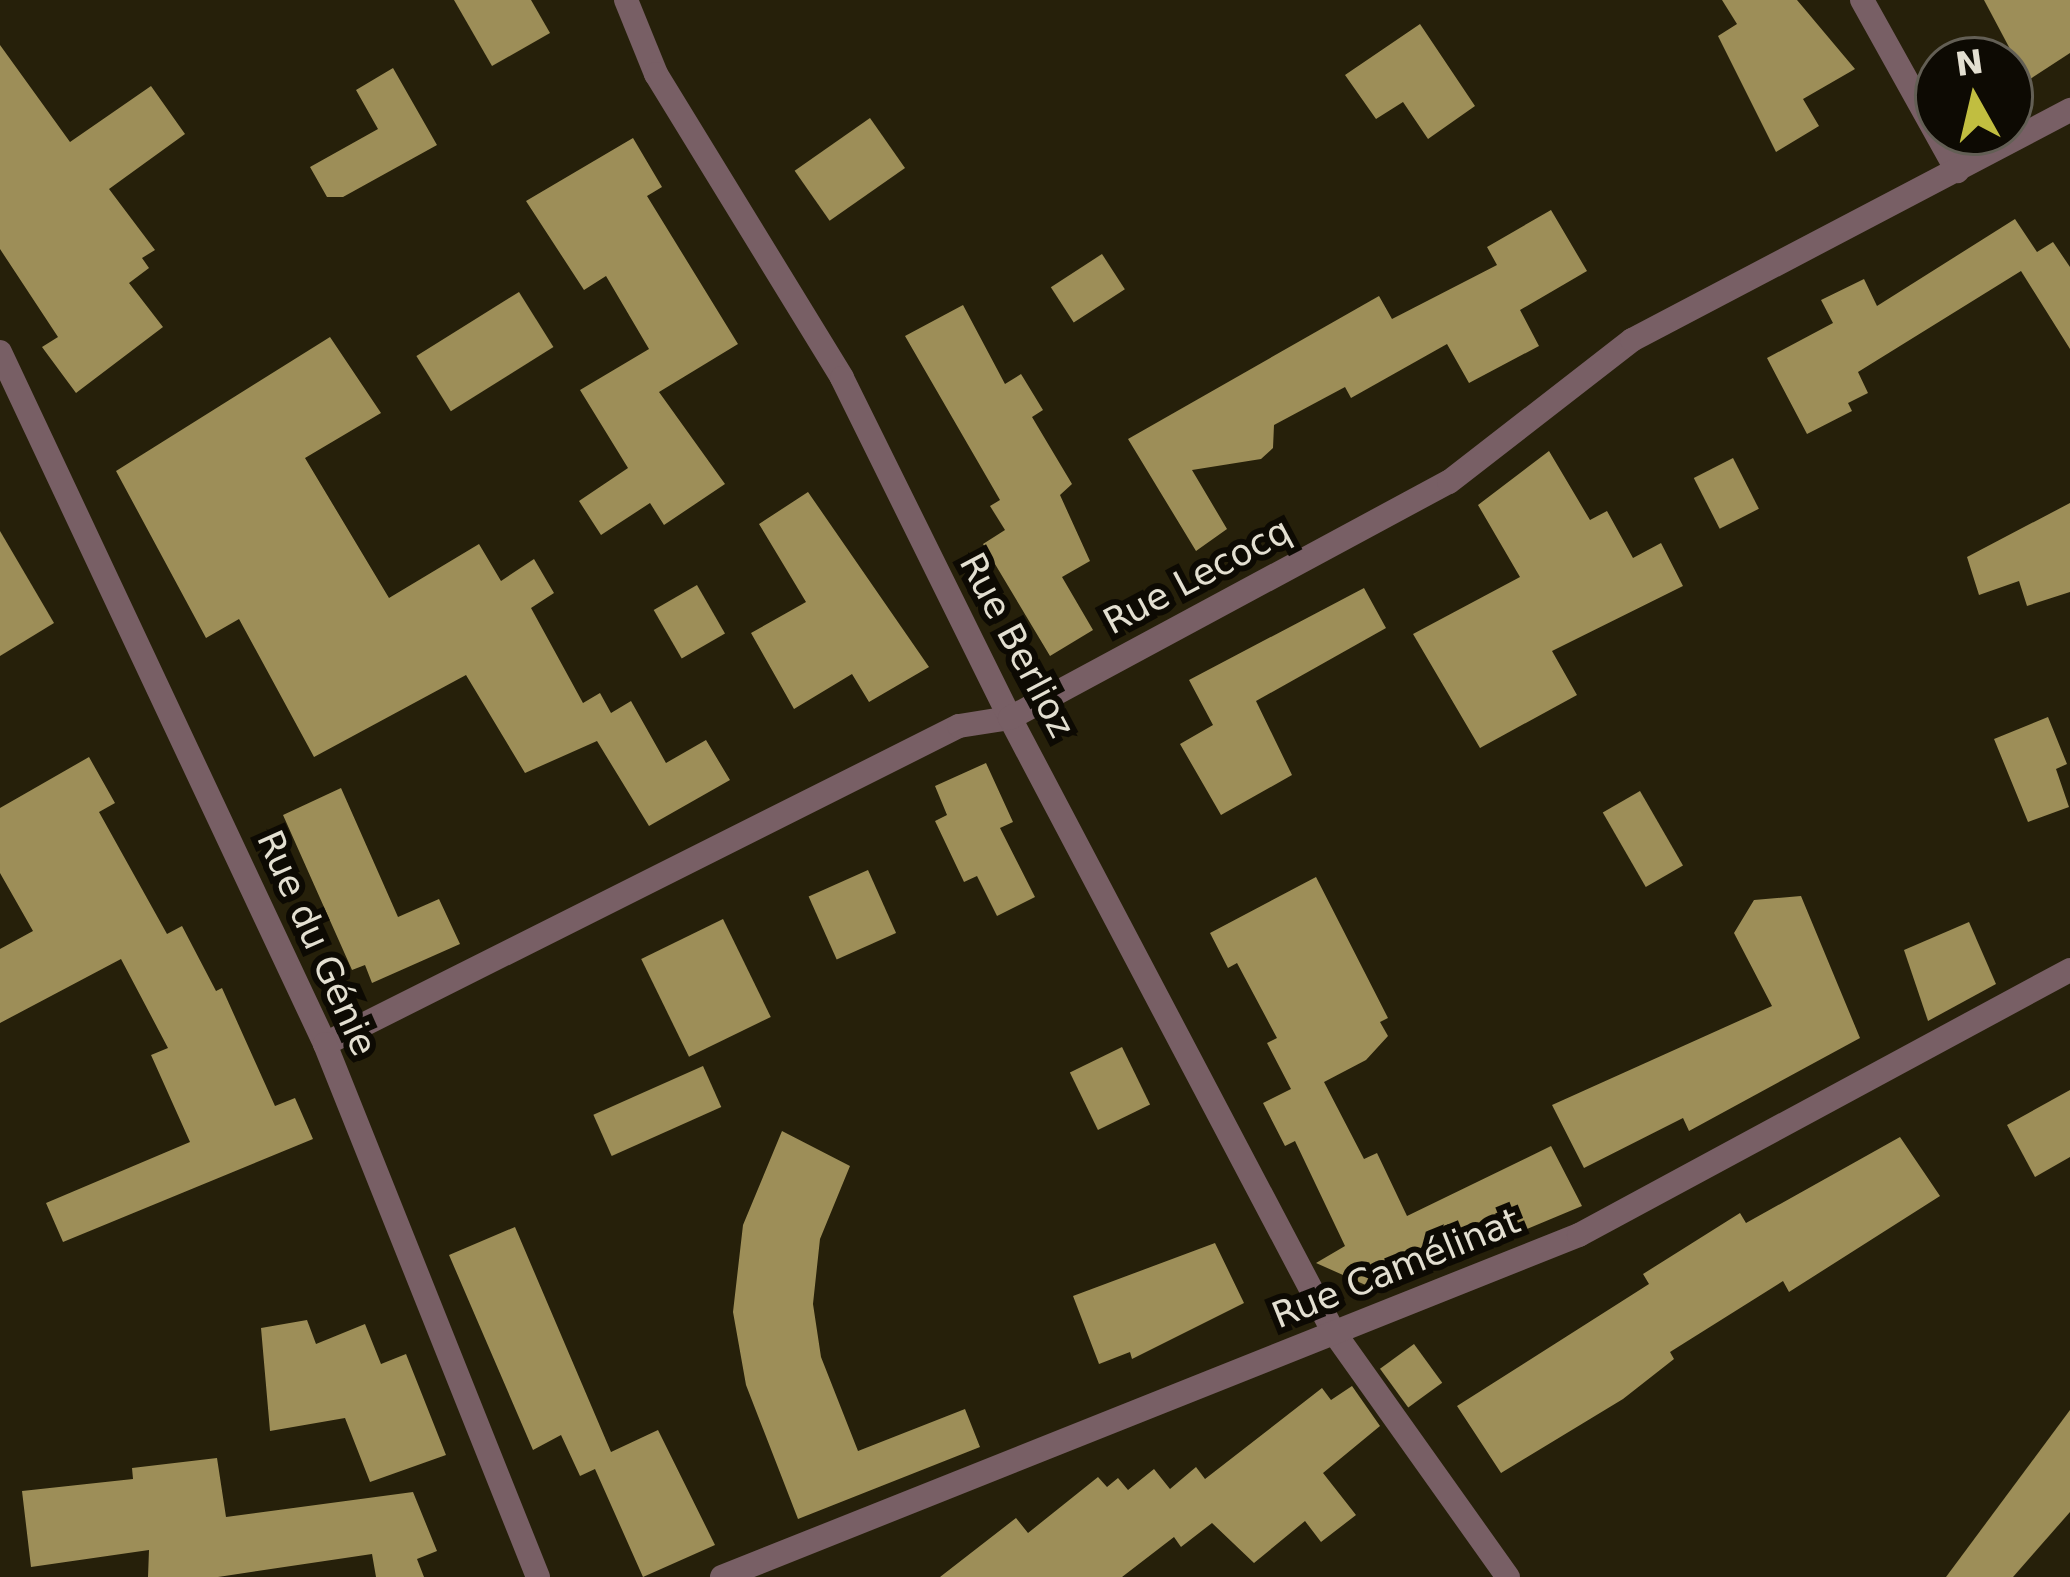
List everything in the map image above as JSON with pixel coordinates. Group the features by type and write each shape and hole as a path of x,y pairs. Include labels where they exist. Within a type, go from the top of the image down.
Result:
{"street":[{"name":"Rue Berlioz","path":"626,0 656,74 842,378 1010,718 1333,1330 1508,1577"},
{"path":"1862,0 1957,171"},
{"name":"Rue Lecocq","path":"325,1044 958,726 1010,718 1449,482 1632,340 2070,110"},
{"name":"Rue du Génie","path":"0,352 325,1044 538,1577"},
{"name":"Rue Camélinat","path":"722,1577 1626,1213 2070,970"}],"building":[{"path":"454,0 531,0 550,33 492,66"},
{"path":"1722,0 1797,0 1855,69 1803,99 1819,126 1776,152 1718,36 1737,24"},
{"path":"1984,0 2070,0 2070,53 2034,76 2034,36 2003,36"},
{"path":"1420,24 1475,106 1428,139 1403,102 1376,119 1345,75"},
{"path":"0,45 70,142 151,86 185,134 109,189 155,250 142,258 149,268 129,283 163,327 76,393 42,347 58,337 0,249"},
{"path":"393,68 437,145 343,197 327,197 310,167 378,129 356,90"},
{"path":"870,118 905,168 830,221 795,171"},
{"path":"633,138 662,187 647,196 738,344 659,392 725,484 664,525 650,503 601,535 579,501 628,468 580,390 649,349 606,276 584,290 526,201"},
{"path":"1551,210 1587,271 1520,310 1539,346 1469,383 1447,344 1351,398 1345,387 1274,425 1273,448 1261,459 1192,470 1227,529 1196,551 1128,439 1379,296 1392,319 1497,265 1487,247"},
{"path":"2015,219 2037,252 2053,242 2070,267 2070,349 2021,271 1858,372 1868,393 1848,403 1852,411 1807,434 1767,358 1833,323 1821,300 1864,279 1877,306"},
{"path":"1102,254 1125,289 1074,322 1051,287"},
{"path":"519,292 553,347 451,411 416,356"},
{"path":"963,305 1005,384 1021,374 1043,410 1032,417 1072,484 1060,495 1090,561 1062,577 1093,630 1050,656 983,544 1005,530 990,506 1000,500 905,336"},
{"path":"330,337 381,413 305,458 389,598 479,544 501,581 534,559 554,593 531,608 583,703 600,693 611,713 631,701 666,763 706,740 730,780 649,826 597,741 525,773 466,675 314,757 239,619 206,638 116,471"},
{"path":"1549,451 1590,520 1607,511 1633,558 1661,543 1683,586 1552,651 1577,695 1480,748 1413,634 1520,577 1478,505"},
{"path":"1733,458 1759,509 1720,529 1694,478"},
{"path":"808,492 929,667 869,702 852,674 794,709 751,633 806,602 759,524"},
{"path":"2070,503 2070,592 2027,606 2019,581 1979,595 1967,557"},
{"path":"0,531 54,623 0,656"},
{"path":"697,585 725,633 682,658 654,610"},
{"path":"1364,588 1386,628 1256,701 1292,775 1221,815 1180,744 1213,725 1189,680"},
{"path":"2048,717 2067,764 2056,769 2069,807 2028,822 1994,739"},
{"path":"89,757 115,803 99,812 167,934 182,926 216,991 222,988 275,1106 295,1098 313,1139 63,1242 46,1203 190,1142 151,1055 168,1048 121,959 0,1023 0,949 33,931 0,873 0,808"},
{"path":"986,763 1013,822 1000,828 1035,897 997,916 977,876 964,882 935,821 947,815 935,786"},
{"path":"341,788 398,917 439,899 460,944 372,983 365,965 352,970 283,815"},
{"path":"1640,791 1683,865 1646,887 1603,812"},
{"path":"868,870 896,933 837,959 809,896"},
{"path":"1316,877 1388,1018 1380,1022 1388,1036 1366,1060 1324,1082 1364,1159 1377,1153 1407,1216 1551,1146 1582,1206 1379,1291 1316,1263 1345,1246 1295,1141 1285,1146 1263,1103 1291,1089 1267,1043 1277,1038 1237,963 1228,968 1210,933"},
{"path":"1801,896 1860,1038 1689,1131 1683,1118 1584,1168 1552,1105 1772,1006 1734,933 1754,900"},
{"path":"723,919 771,1017 689,1057 641,959"},
{"path":"1969,922 1996,984 1928,1021 1904,950"},
{"path":"1122,1047 1150,1105 1098,1130 1070,1072"},
{"path":"703,1066 721,1107 612,1156 593,1115"},
{"path":"2070,1090 2070,1157 2035,1177 2007,1125"},
{"path":"782,1131 850,1166 820,1239 813,1304 821,1357 858,1451 965,1409 980,1447 798,1519 746,1385 733,1312 743,1225"},
{"path":"1900,1137 1940,1196 1789,1292 1783,1281 1670,1352 1674,1359 1623,1399 1501,1473 1457,1406 1649,1284 1643,1274 1740,1213 1746,1223"},
{"path":"515,1227 611,1452 658,1430 715,1545 643,1577 595,1469 580,1476 561,1435 533,1450 449,1255"},
{"path":"1215,1243 1244,1303 1132,1359 1130,1352 1099,1364 1073,1296"},
{"path":"307,1320 316,1344 365,1324 381,1364 406,1354 446,1455 370,1482 345,1418 270,1431 261,1328"},
{"path":"1414,1344 1442,1383 1408,1408 1380,1369"},
{"path":"1352,1386 1380,1426 1323,1473 1356,1515 1321,1542 1305,1521 1254,1563 1212,1523 1181,1547 1174,1537 1122,1577 940,1577 1016,1518 1028,1533 1098,1477 1107,1487 1118,1478 1128,1490 1154,1469 1170,1489 1196,1467 1205,1479 1322,1388 1331,1400"},
{"path":"2070,1410 2070,1512 2013,1577 1946,1577"},
{"path":"217,1458 226,1517 413,1492 437,1551 417,1559 424,1577 376,1577 372,1554 218,1577 148,1577 149,1550 31,1567 22,1491 133,1479 132,1468"}]}
